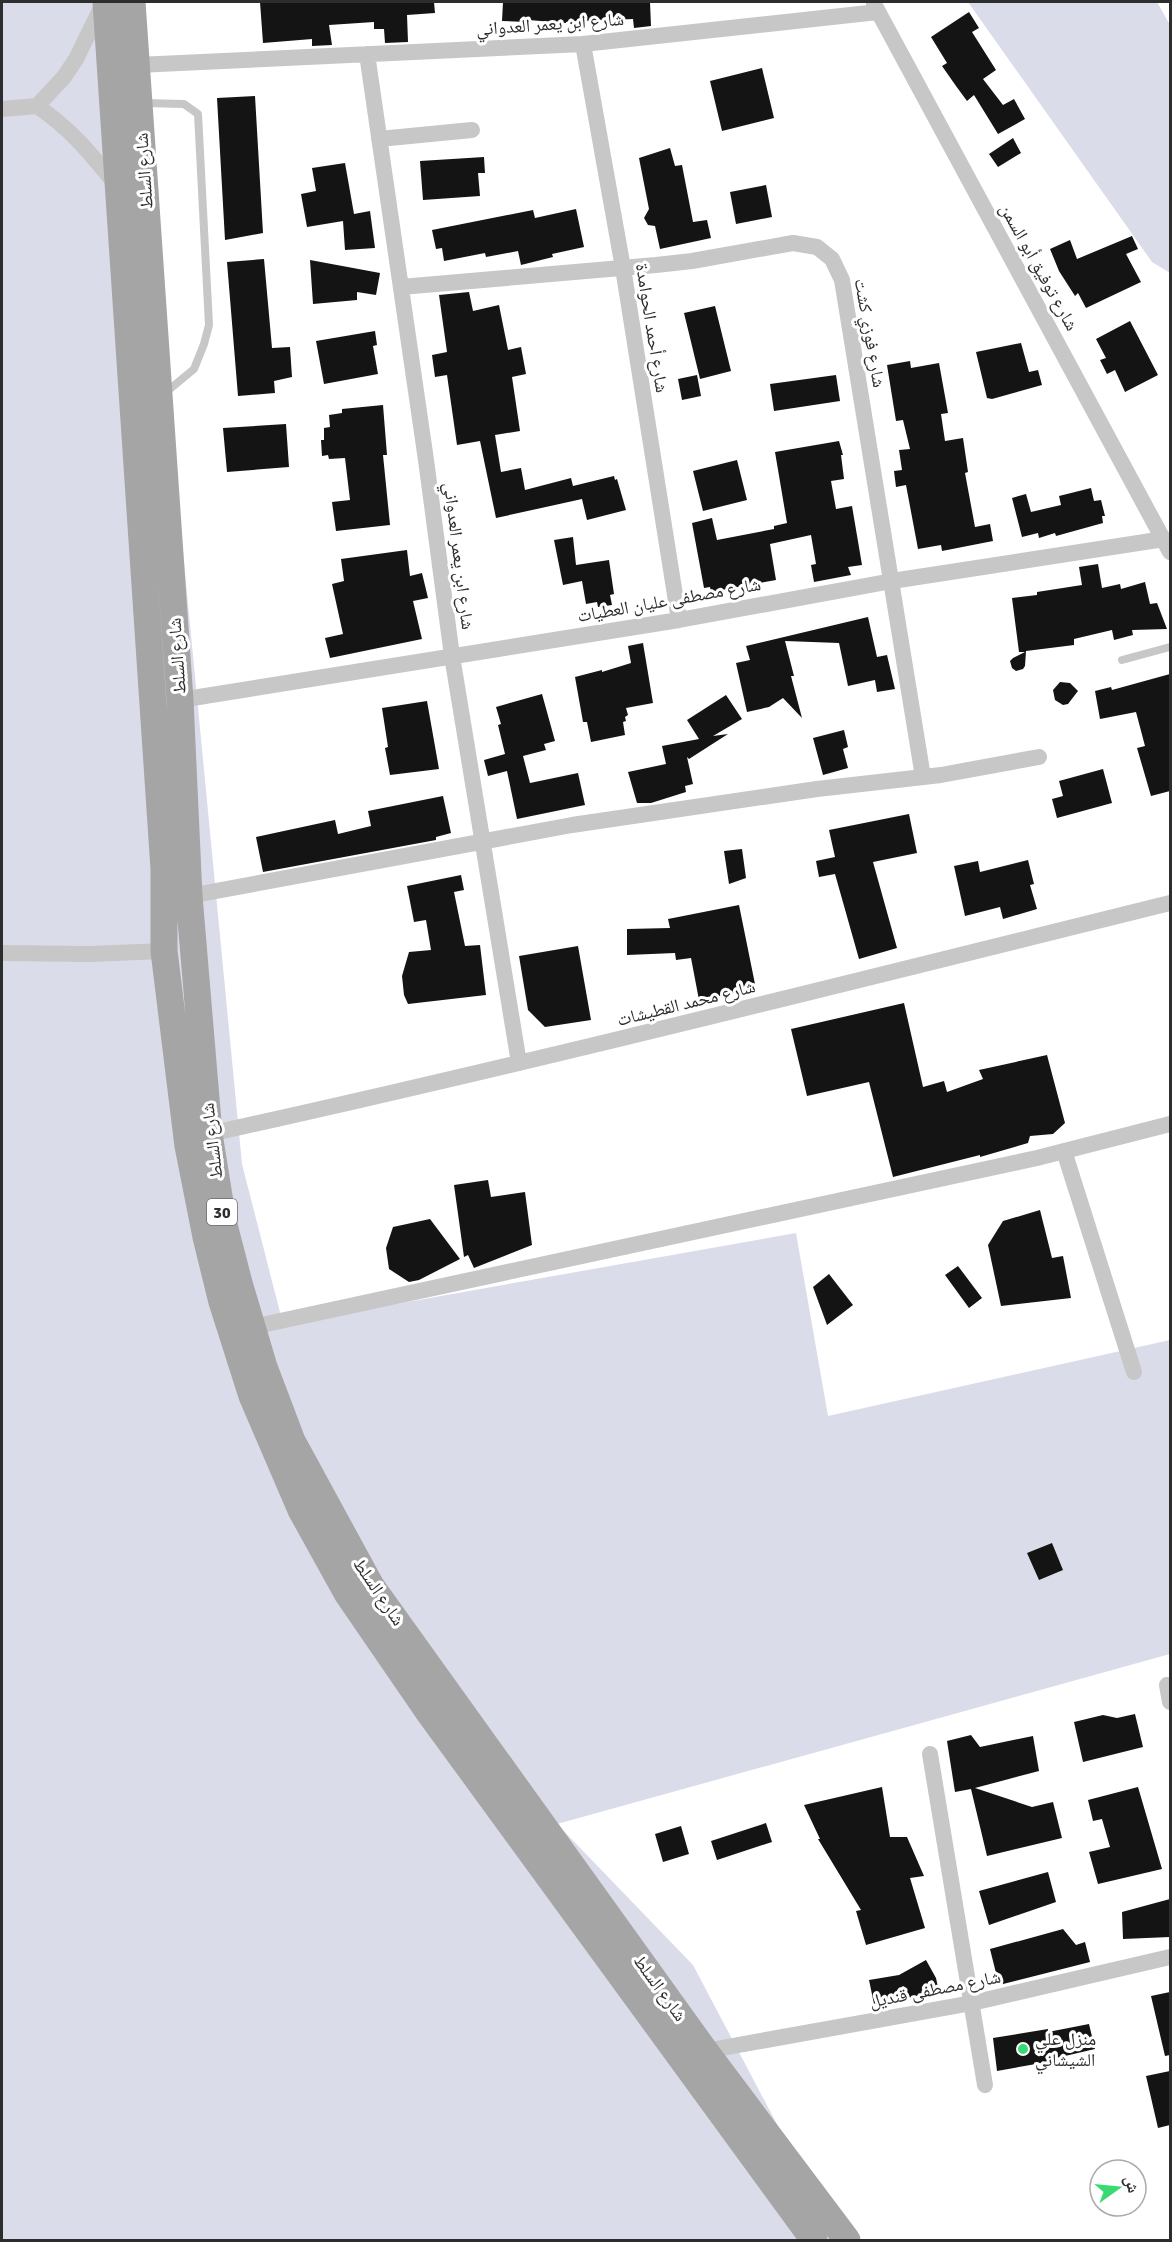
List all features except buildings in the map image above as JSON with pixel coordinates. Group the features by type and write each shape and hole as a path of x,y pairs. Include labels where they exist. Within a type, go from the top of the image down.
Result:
{"main road":[{"name":"شارع السلط","path":"105,2 164,869 164,951 188,1146 213,1266 252,1396 301,1510 347,1593 430,1714 814,2241"},
{"name":"شارع السلط","path":"132,2 180,700 189,896 209,1134 223,1221 252,1327 292,1441 371,1586 705,2051 847,2241"}],"street":[{"path":"37,106 64,78 105,2"},
{"name":"شارع ابن يعمر العدواني","path":"137,65 583,44 875,7"},
{"name":"شارع توفيق أبو السمن","path":"875,7 1167,545"},
{"name":"شارع أحمد الحوامدة","path":"583,44 623,268 679,620"},
{"name":"شارع ابن يعمر العدواني","path":"367,54 452,656 519,1063"},
{"path":"2,109 37,106 86,146 119,188"},
{"path":"379,139 472,130"},
{"name":"شارع فوزي كشت","path":"401,287 692,261 793,243 817,247 832,258 842,280 923,777"},
{"name":"شارع مصطفى عليان العطيات","path":"180,700 679,620 892,581 1167,545"},
{"path":"189,896 481,841 657,811 923,777 1039,757"},
{"name":"شارع محمد القطيشات","path":"209,1134 403,1091 728,1014 1170,903"},
{"path":"2,953 89,954 164,951"},
{"path":"252,1327 1064,1151 1170,1124"},
{"path":"1064,1151 1134,1372"},
{"path":"1167,1685 1170,1702"},
{"path":"930,1754 985,2085"},
{"name":"شارع مصطفى قنديل","path":"705,2051 972,2003 1170,1957"}],"lane":[{"path":"139,102 184,104 198,114 209,325 194,369 158,399"},
{"path":"1122,660 1170,647"}],"shaded area":[{"path":"2,2 130,2 242,1164 283,1324 796,1233 828,1416 1170,1340 1170,1654 557,1824 693,1965 838,2240 2,2240"},
{"path":"968,2 1157,2 1170,25 1170,273 1152,262"}],"place":[{"name":"منزل علي الشيشاني","path":"1023,2049"}]}
